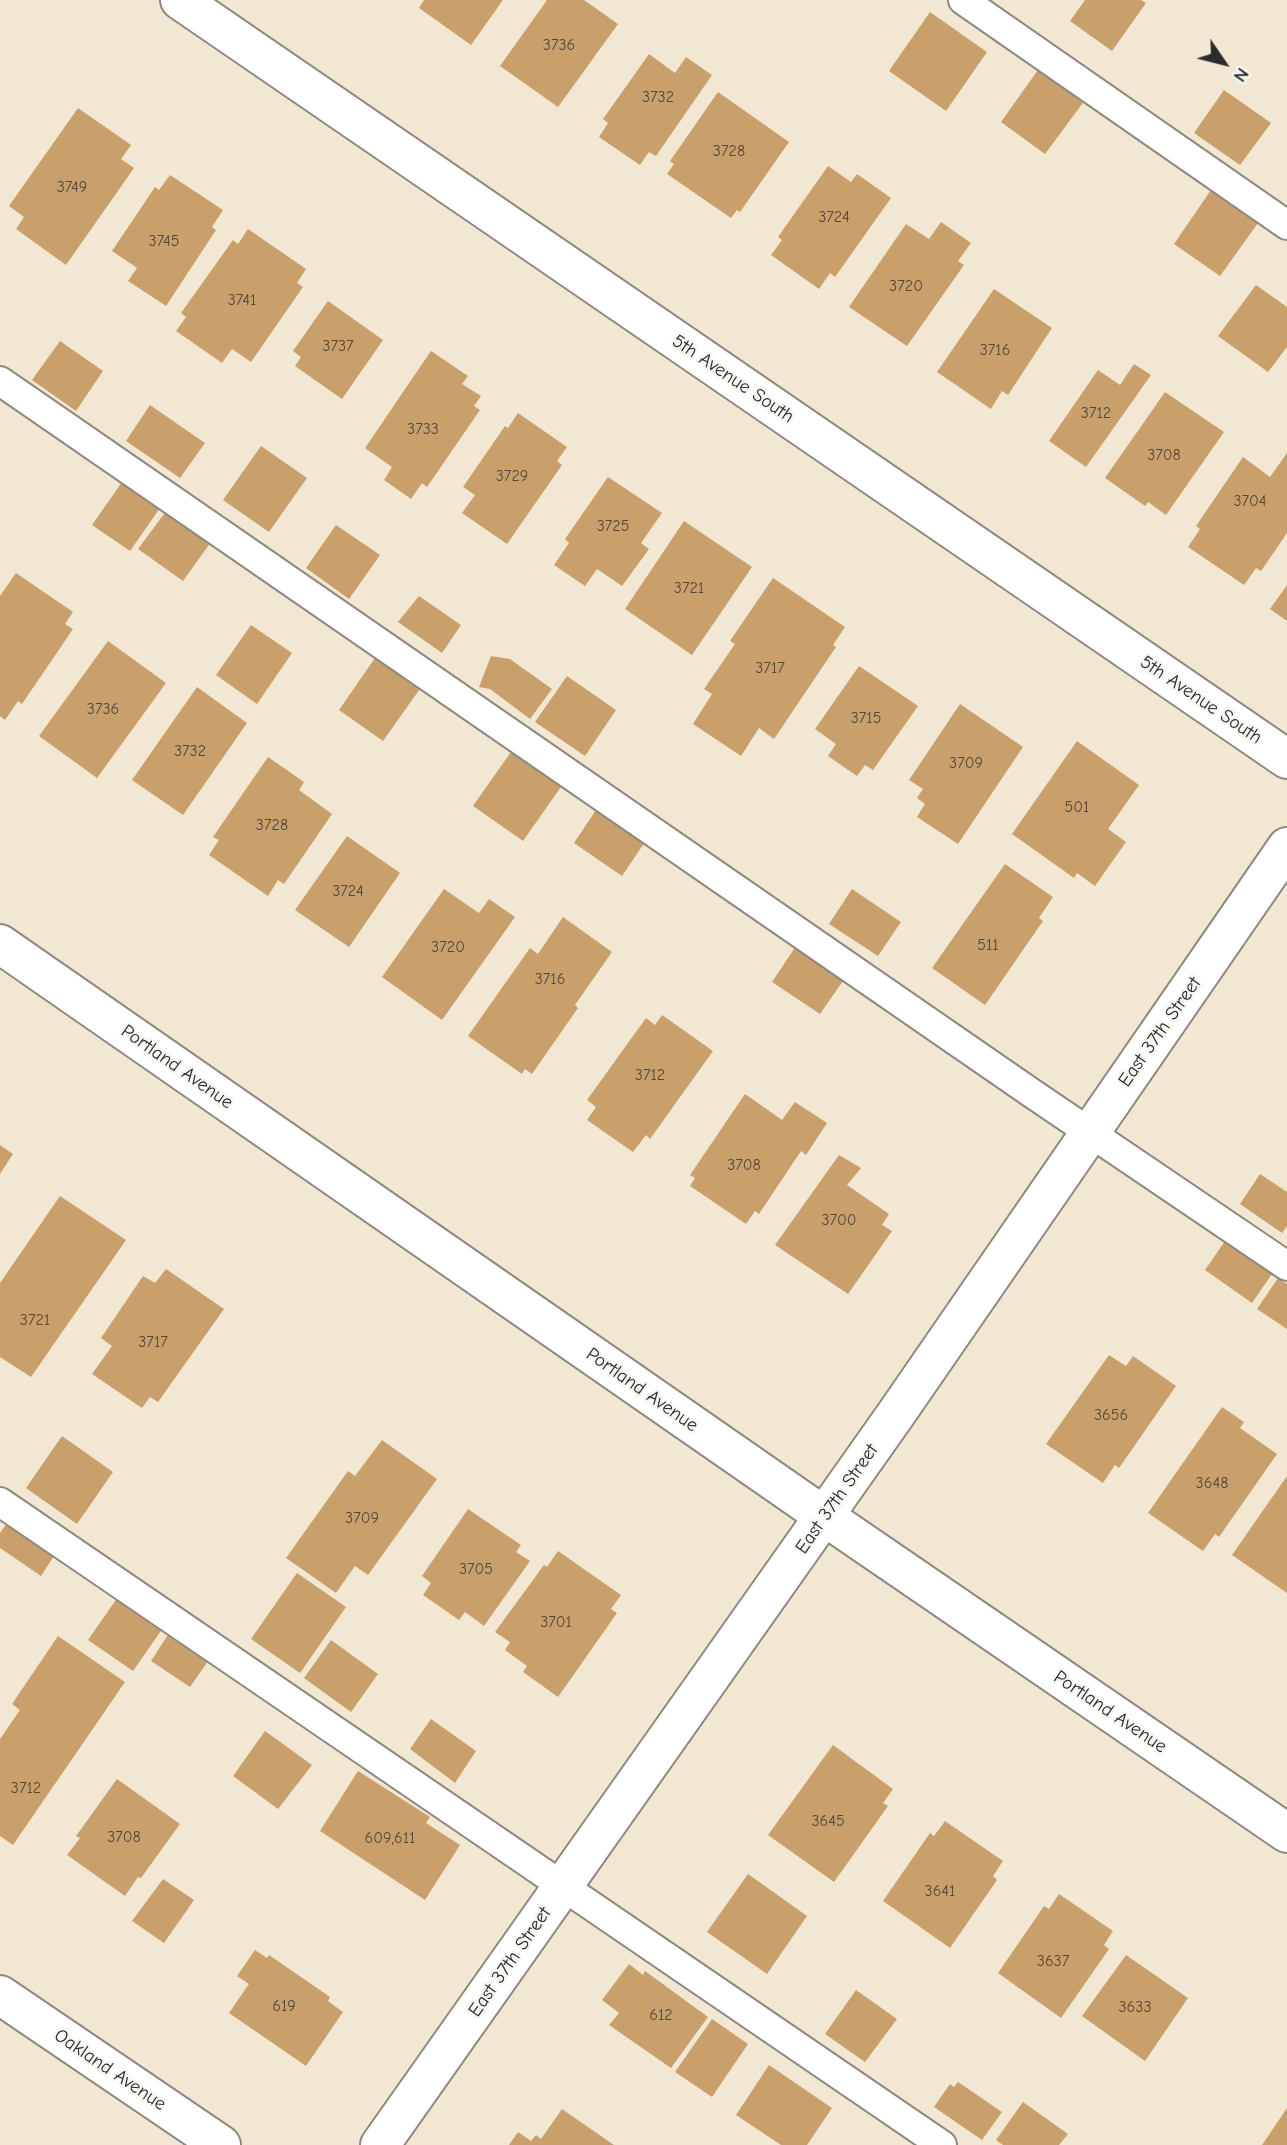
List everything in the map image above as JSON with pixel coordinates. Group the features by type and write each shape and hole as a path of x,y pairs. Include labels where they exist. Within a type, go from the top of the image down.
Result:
{"street":[{"name":"5th Avenue South","path":"180,0 1287,759"},
{"name":"East 37th Street","path":"380,2145 824,1516 1287,847"},
{"name":"Portland Avenue","path":"0,944 824,1516 1287,1833"},
{"name":"Oakland Avenue","path":"0,1995 220,2145"}],"lane":[{"path":"963,0 1287,225"},
{"path":"0,381 1287,1266"},
{"path":"0,1502 942,2145"}],"building":[{"path":"424,0 503,0 471,45 419,8"},
{"path":"547,0 584,0 618,24 558,107 500,66"},
{"path":"1085,0 1141,0 1146,3 1112,51 1070,21"},
{"path":"930,12 987,52 946,111 889,71"},
{"path":"649,54 675,73 686,57 712,75 656,156 649,152 640,165 599,137 608,123 603,119"},
{"path":"1040,67 1085,100 1045,154 1001,122"},
{"path":"1224,90 1271,123 1240,165 1194,133"},
{"path":"718,92 789,142 740,212 737,210 731,218 667,174 674,164 670,161"},
{"path":"78,108 131,145 121,159 134,168 66,265 16,229 24,217 9,206"},
{"path":"828,166 851,182 857,174 891,198 835,277 830,273 819,289 771,255 782,240 778,237"},
{"path":"170,175 223,210 212,227 216,230 166,306 128,281 137,268 112,251 155,187 159,190"},
{"path":"1211,190 1258,223 1220,276 1174,244"},
{"path":"941,222 971,243 958,261 964,265 907,346 849,307 906,224 929,239"},
{"path":"248,229 306,269 297,283 303,287 251,362 232,349 222,363 176,331 186,317 181,313 233,240 238,244"},
{"path":"1256,285 1287,307 1287,347 1268,372 1218,336"},
{"path":"994,289 1052,328 1008,395 1002,391 991,409 937,372"},
{"path":"328,301 383,340 342,399 295,366 301,357 293,351"},
{"path":"60,341 103,371 76,411 32,380"},
{"path":"431,351 468,376 462,384 481,396 474,406 480,410 427,487 422,483 411,499 384,480 392,467 365,448"},
{"path":"1134,364 1151,375 1086,467 1049,441 1098,370 1120,385"},
{"path":"1165,392 1224,432 1166,515 1148,502 1145,506 1105,478"},
{"path":"150,405 205,443 180,478 126,441"},
{"path":"518,413 567,447 557,461 562,465 507,544 462,513 475,495 463,487 505,426 508,428"},
{"path":"261,446 307,478 269,532 223,500"},
{"path":"1287,453 1287,533 1261,571 1256,568 1244,585 1188,547 1200,529 1196,526 1243,457 1270,477"},
{"path":"608,477 662,513 641,543 649,549 622,586 597,569 585,586 554,565 569,543 565,539"},
{"path":"122,482 160,508 130,551 92,525"},
{"path":"167,510 211,542 183,581 138,549"},
{"path":"684,521 752,567 692,655 625,609"},
{"path":"336,525 380,555 349,599 306,568"},
{"path":"16,573 73,612 65,624 73,629 22,704 18,701 5,720 0,716 0,596"},
{"path":"773,578 845,627 833,645 836,647 774,739 759,728 741,756 693,724 712,694 704,689 735,644 730,641"},
{"path":"1287,585 1287,621 1270,609"},
{"path":"419,596 461,625 442,653 398,622"},
{"path":"251,625 292,653 257,704 216,675"},
{"path":"108,641 166,683 97,778 39,736"},
{"path":"377,655 422,686 383,741 339,710"},
{"path":"491,656 510,659 552,689 530,719 490,689 479,687"},
{"path":"859,666 918,706 873,770 865,765 857,776 828,756 836,744 815,729"},
{"path":"567,676 616,710 585,756 535,722"},
{"path":"197,687 247,723 183,815 132,780"},
{"path":"960,704 1023,747 958,844 917,817 925,804 917,798 923,789 909,780"},
{"path":"1077,741 1139,785 1108,829 1126,842 1095,886 1077,873 1074,878 1012,834"},
{"path":"513,749 563,784 523,841 473,806"},
{"path":"268,757 304,782 299,790 332,814 284,884 278,880 268,896 209,855 219,840 213,837"},
{"path":"598,807 647,839 622,876 574,843"},
{"path":"347,836 400,873 349,947 295,910"},
{"path":"1005,864 1053,897 1039,918 1043,921 985,1005 932,968"},
{"path":"444,889 479,913 489,899 515,917 442,1020 382,977"},
{"path":"852,889 901,922 878,956 829,924"},
{"path":"563,917 612,952 575,1005 578,1008 532,1074 525,1069 522,1074 468,1036 530,948 538,954"},
{"path":"796,946 845,978 820,1014 772,982"},
{"path":"662,1015 713,1051 650,1139 646,1135 633,1152 587,1120 596,1107 587,1100 646,1018 655,1025"},
{"path":"745,1094 782,1120 795,1102 827,1123 806,1155 801,1151 759,1214 755,1211 746,1224 690,1186 695,1178 690,1175"},
{"path":"0,1145 13,1154 0,1174"},
{"path":"839,1155 861,1168 847,1185 889,1214 882,1225 892,1231 848,1294 775,1245"},
{"path":"1260,1174 1287,1192 1287,1226 1282,1233 1240,1204"},
{"path":"60,1196 126,1240 31,1377 0,1357 0,1283"},
{"path":"1227,1238 1274,1271 1252,1303 1205,1270"},
{"path":"166,1269 224,1309 158,1402 150,1397 142,1408 92,1374 112,1346 101,1338 143,1276 155,1283"},
{"path":"1278,1278 1287,1284 1287,1329 1257,1309"},
{"path":"1109,1355 1126,1366 1133,1356 1176,1386 1119,1468 1115,1465 1103,1483 1046,1444"},
{"path":"1222,1407 1244,1422 1240,1428 1277,1454 1219,1537 1215,1534 1203,1551 1148,1513"},
{"path":"62,1436 113,1472 77,1524 26,1488"},
{"path":"382,1440 437,1479 368,1575 355,1566 336,1593 286,1558 348,1471 355,1476"},
{"path":"1287,1476 1287,1593 1232,1555"},
{"path":"468,1509 521,1545 516,1552 530,1561 484,1626 465,1612 459,1620 423,1595 431,1583 422,1576"},
{"path":"12,1516 59,1548 41,1576 0,1548 0,1533"},
{"path":"558,1551 621,1595 611,1609 617,1613 558,1697 523,1672 527,1666 505,1650 510,1642 495,1632 544,1565 547,1567"},
{"path":"297,1573 346,1607 300,1673 251,1639"},
{"path":"120,1594 165,1625 133,1671 88,1640"},
{"path":"171,1630 211,1657 190,1687 151,1661"},
{"path":"58,1636 125,1682 13,1845 0,1836 0,1739 20,1710 12,1704"},
{"path":"331,1640 378,1674 351,1712 304,1678"},
{"path":"431,1719 476,1751 455,1783 410,1749"},
{"path":"265,1731 312,1765 278,1809 233,1776"},
{"path":"833,1745 893,1789 883,1803 888,1806 834,1882 768,1835"},
{"path":"358,1771 430,1817 426,1823 460,1845 425,1900 320,1831"},
{"path":"117,1779 180,1824 125,1896 67,1855 80,1838 76,1836"},
{"path":"945,1821 1003,1861 993,1876 997,1880 950,1948 883,1901 930,1833 934,1836"},
{"path":"748,1874 807,1916 767,1974 707,1932"},
{"path":"163,1879 194,1900 164,1943 132,1921"},
{"path":"1059,1894 1113,1931 1104,1945 1109,1949 1061,2018 998,1973 1044,1906 1049,1909"},
{"path":"255,1950 267,1958 269,1955 330,1997 328,2001 343,2012 306,2066 229,2013 249,1984 237,1976"},
{"path":"1126,1955 1188,1998 1145,2061 1082,2016"},
{"path":"629,1964 643,1975 645,1971 708,2017 671,2068 609,2025 619,2013 602,2000"},
{"path":"856,1990 897,2019 865,2062 825,2034"},
{"path":"712,2019 748,2044 712,2097 675,2072"},
{"path":"769,2065 832,2108 807,2145 781,2145 736,2115"},
{"path":"958,2082 1002,2112 982,2140 934,2107 950,2084 954,2087"},
{"path":"1023,2102 1068,2134 1059,2145 1003,2145 996,2140"},
{"path":"1287,2108 1287,2145 1262,2145"},
{"path":"562,2109 614,2145 509,2145 518,2132 531,2141 536,2135 541,2139"}]}
